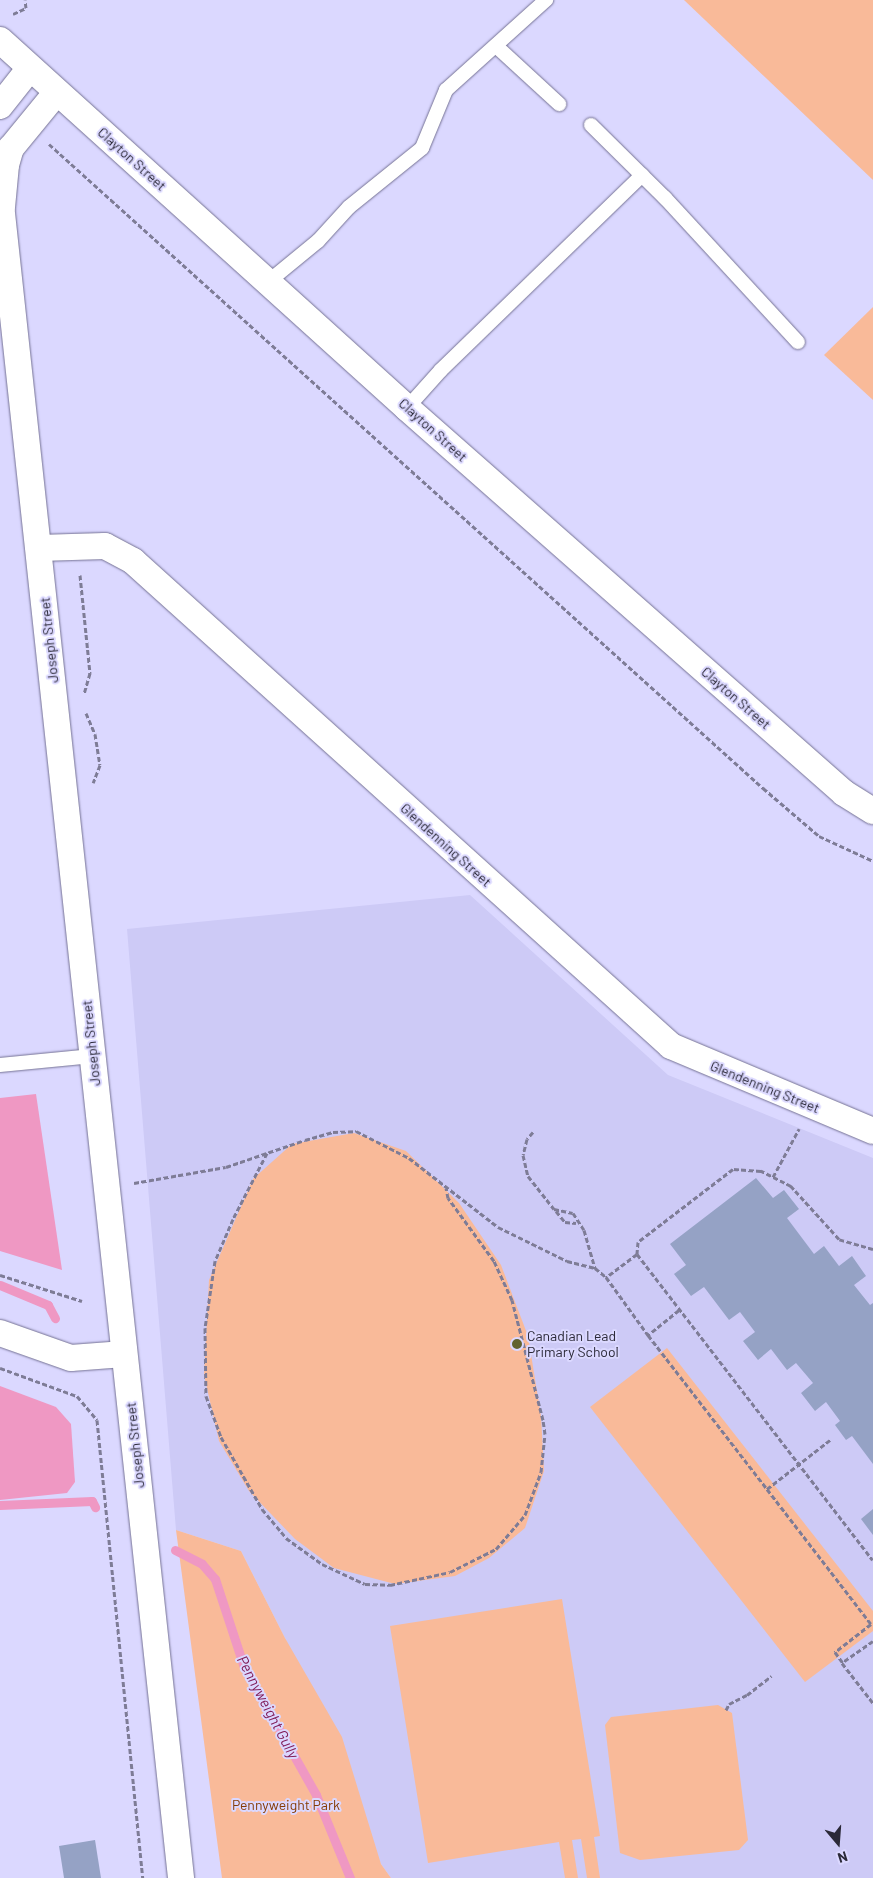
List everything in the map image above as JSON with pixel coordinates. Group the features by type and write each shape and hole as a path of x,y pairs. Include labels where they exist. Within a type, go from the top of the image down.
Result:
{"street":[{"name":"Clayton Street","path":"0,40 408,408 844,793 873,810"},
{"path":"0,106 30,68"},
{"name":"Joseph Street","path":"58,92 11,148 6,165 1,201 181,1878"},
{"name":"Glendenning Street","path":"39,548 104,546 133,561 671,1046 873,1131"},
{"path":"0,1333 71,1358 124,1354"}],"lane":[{"path":"268,282 318,240 349,208 422,148 444,92 546,0"},
{"path":"496,46 559,104"},
{"path":"591,125 642,175 798,342"},
{"path":"408,408 441,370 642,175"},
{"path":"0,1065 93,1056"}],"path":[{"path":"9,16 26,8 25,0"},
{"path":"50,144 770,794 819,836 873,861"},
{"path":"79,566 90,673 84,702"},
{"path":"84,711 95,734 100,765 93,788"},
{"path":"773,1177 801,1125"},
{"path":"134,1183 226,1167 333,1132 356,1131 374,1138 409,1158 498,1227 527,1243 580,1265 595,1268 606,1278 871,1624 835,1652 873,1703"},
{"path":"533,1132 527,1138 523,1155 528,1176 565,1222 576,1223"},
{"path":"267,1153 233,1218 215,1261 205,1328 206,1396 221,1437 262,1509 286,1538 322,1564 365,1584 390,1585 450,1572 496,1549 525,1515 541,1472 545,1434 543,1420 512,1300 494,1261 448,1198 446,1188"},
{"path":"873,1249 839,1239 791,1186 760,1172 733,1169 638,1242 637,1254 873,1560"},
{"path":"133,1173 135,1191"},
{"path":"554,1209 560,1213 568,1210 576,1223 584,1230 595,1268"},
{"path":"606,1278 637,1254"},
{"path":"0,1275 82,1301"},
{"path":"648,1335 679,1310"},
{"path":"0,1368 77,1396 97,1420 143,1878"},
{"path":"767,1489 830,1440"},
{"path":"843,1663 873,1641"},
{"path":"726,1710 729,1704 747,1695 771,1676"}],"shaded area":[{"name":"Canadian Lead Primary School","path":"470,895 668,1075 873,1158 873,1878 391,1878 381,1864 285,1638 241,1551 176,1530 127,929"},
{"path":"36,1094 62,1270 0,1251 0,1098"},
{"path":"0,1386 56,1407 71,1424 75,1482 67,1493 0,1500"}],"green space":[{"path":"684,0 873,0 873,180"},
{"path":"873,307 873,400 824,355"},
{"path":"354,1133 406,1151 459,1203 501,1265 528,1336 541,1416 544,1471 525,1528 489,1558 455,1576 395,1584 334,1568 295,1539 249,1491 219,1441 204,1375 209,1280 253,1179 292,1144"},
{"path":"667,1348 873,1611 873,1631 805,1682 590,1407"},
{"name":"Pennyweight Park","path":"176,1530 241,1551 285,1638 342,1737 381,1864 391,1878 222,1878"},
{"path":"562,1599 600,1836 594,1837 600,1878 587,1878 581,1839 572,1840 578,1878 565,1878 559,1842 428,1863 390,1626"},
{"path":"718,1705 732,1713 748,1840 739,1850 640,1860 620,1853 605,1725 611,1717"}],"building":[{"path":"756,1178 773,1198 784,1190 799,1209 787,1218 814,1254 824,1246 839,1266 852,1256 866,1276 854,1285 870,1305 873,1303 873,1464 852,1436 846,1440 835,1425 840,1421 826,1402 815,1411 801,1393 813,1383 796,1363 787,1370 771,1349 758,1360 743,1341 755,1332 740,1312 729,1320 704,1287 691,1296 674,1274 686,1265 670,1244"},
{"path":"873,1509 873,1535 861,1519"},
{"path":"95,1840 101,1878 64,1878 59,1846"}],"waterway":[{"name":"Pennyweight Gully","path":"0,1285 48,1305 55,1318"},
{"path":"0,1505 92,1501 95,1507"},
{"name":"Pennyweight Gully","path":"175,1550 202,1564 215,1579 244,1667 316,1795 350,1878"}],"place":[{"name":"Canadian Lead Primary School","path":"517,1344"}]}
